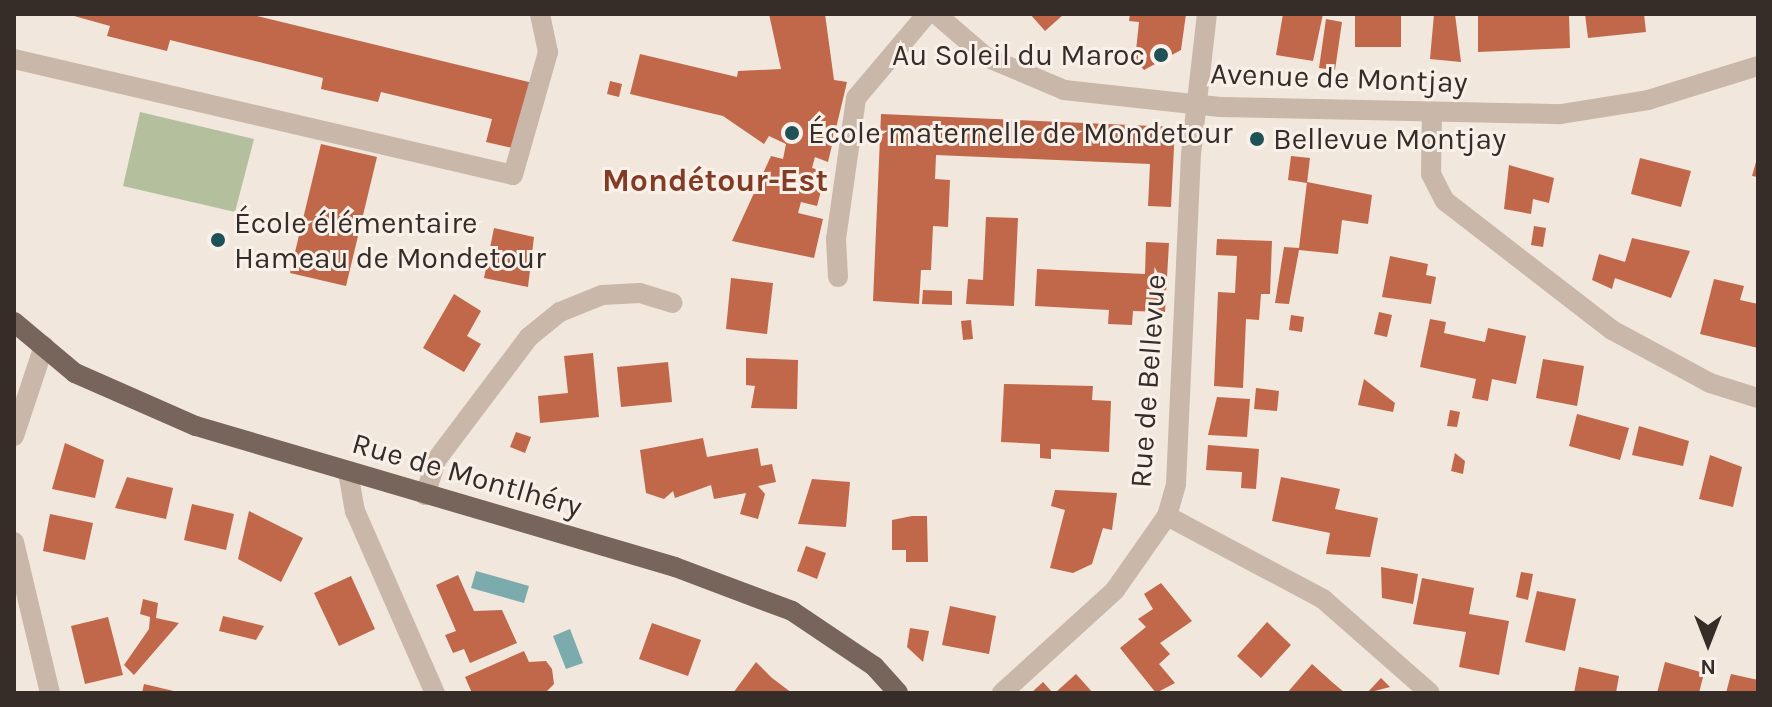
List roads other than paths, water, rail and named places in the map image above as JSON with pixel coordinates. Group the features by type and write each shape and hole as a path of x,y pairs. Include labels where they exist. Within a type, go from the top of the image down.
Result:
{"main road":[{"name":"Rue de Montlhéry","path":"14,322 92,382 196,426 675,567 792,611 874,666 898,693"}],"street":[{"path":"14,59 513,175 548,52 540,14"},
{"path":"838,277 836,239 856,98 927,14"},
{"name":"Avenue de Montjay","path":"936,14 965,43 1022,76 1102,97 1432,112 1561,114 1648,100 1758,66"},
{"name":"Rue de Bellevue","path":"1002,693 1115,590 1167,516 1176,484 1197,103 1207,14"},
{"path":"1432,112 1431,174 1445,201 1612,330 1710,383 1758,398"},
{"path":"425,495 437,459 529,337 560,312 602,295 640,293 673,303"},
{"path":"14,436 44,346"},
{"path":"348,472 355,511 435,693"},
{"path":"1167,516 1323,599 1430,693"},
{"path":"14,542 50,693"}],"water":[{"path":"476,571 529,586 524,603 471,588"},
{"path":"570,629 583,663 566,669 553,636"}],"place":[{"name":"Au Soleil du Maroc","path":"1161,55"},
{"name":"École maternelle de Mondetour","path":"792,133"},
{"name":"Bellevue Montjay","path":"1257,139"},
{"name":"École élémentaire Hameau de Mondetour","path":"218,240"}],"district":[{"name":"Mondétour-Est","path":"715,181"}]}
